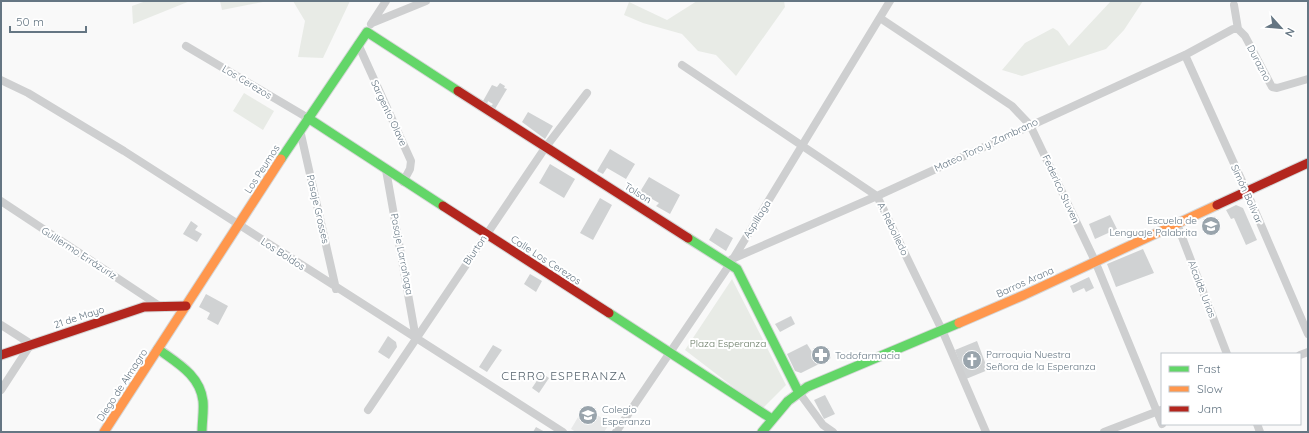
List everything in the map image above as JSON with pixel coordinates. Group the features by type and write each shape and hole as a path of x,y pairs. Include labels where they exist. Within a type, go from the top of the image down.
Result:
{"street":[{"name":"Los Peumos","path":"158,349 300,130 367,32 386,1"},
{"path":"372,23 426,1"},
{"name":"Aspillaga","path":"616,432 731,262 890,1"},
{"name":"Durazno","path":"1234,4 1238,29 1245,36 1272,87 1277,88 1308,79"},
{"name":"Federico Stuven","path":"880,18 1012,106 1030,125 1095,261 1160,411"},
{"name":"Mateo Toro y Zambrano","path":"731,262 1185,55 1233,29 1238,29"},
{"name":"Tolson","path":"367,32 545,148 731,262 741,273 798,391 823,425 833,432"},
{"name":"Sargento Olave","path":"358,44 411,161 410,169 403,182"},
{"name":"Los Cerezos","path":"186,46 308,118"},
{"name":"Simón Bolívar","path":"1185,55 1246,190 1308,334"},
{"name":"A. Rebolledo","path":"682,65 877,196 942,330 986,432"},
{"name":"Los Boldos","path":"1,80 28,93 124,151 563,432"},
{"name":"Blurton","path":"368,410 545,148 587,93"},
{"name":"Calle Los Cerezos","path":"308,118 403,182 772,419"},
{"name":"Pasaje Grosses","path":"300,130 336,288"},
{"name":"Barros Arana","path":"762,432 798,391 942,330 1308,163"},
{"name":"Pasaje Larrañaga","path":"386,170 416,339"},
{"name":"Guillermo Errázuriz","path":"1,201 161,306"},
{"name":"Alcalde Urias","path":"1177,224 1227,353"},
{"path":"161,306 175,323"},
{"name":"21 de Mayo","path":"1,355 144,307 186,306"},
{"path":"1,325 31,344 1,390"},
{"path":"158,349 197,381 203,401 202,432"},
{"name":"Diego de Almagro","path":"104,432 158,349"},
{"path":"1104,432 1160,411"}],"shaded area":[{"name":"Escuela de Lenguaje Palabrita","path":"1215,216 1221,229 1208,235 1202,222"},
{"name":"Colegio Esperanza","path":"584,407 610,423 604,432 576,432 571,429"}],"green space":[{"path":"146,1 190,1 133,24 132,6"},
{"path":"220,1 268,1 222,10"},
{"path":"293,1 350,1 323,58 298,57 305,21"},
{"path":"697,1 784,1 785,7 736,76 716,55 698,51 682,34 643,23 624,15 629,2 667,20"},
{"path":"1111,1 1143,1 1124,30 1106,49 1022,76 1002,70 1025,43 1053,28 1058,31 1069,46"},
{"path":"244,93 274,111 263,130 233,111"},
{"name":"Plaza Esperanza","path":"732,279 786,385 762,409 685,350"}],"building":[{"path":"500,83 507,89 495,109 491,106 493,104 488,101 487,104 483,101 492,85 497,87"},
{"path":"528,112 553,126 545,139 522,122"},
{"path":"610,149 635,164 626,179 607,168 603,174 597,171"},
{"path":"550,164 575,179 564,198 539,183"},
{"path":"649,177 680,195 670,214 656,206 659,203 652,199 650,202 638,195"},
{"path":"600,198 612,205 593,240 580,233"},
{"path":"1236,205 1243,208 1257,240 1246,245 1234,218 1231,219 1226,210"},
{"path":"1110,215 1117,229 1095,239 1089,224"},
{"path":"191,221 198,226 195,230 202,234 197,242 183,234"},
{"path":"716,228 733,238 726,251 709,240"},
{"path":"1143,249 1154,273 1116,287 1107,264"},
{"path":"530,274 542,281 536,292 524,284"},
{"path":"1089,277 1094,288 1086,292 1084,288 1073,293 1070,286"},
{"path":"206,294 228,306 218,325 207,319 210,313 199,307"},
{"path":"791,316 795,324 780,332 775,324"},
{"path":"388,336 396,342 397,347 389,359 378,352"},
{"name":"Parroquia Nuestra Señora de la Esperanza","path":"977,341 988,370 966,379 955,350"},
{"path":"807,344 812,352 825,346 831,358 801,373 795,371 787,354"},
{"path":"493,345 502,350 487,372 479,367"},
{"path":"542,373 549,378 539,393 532,388"},
{"path":"825,395 835,414 824,419 814,400"},
{"path":"536,427 545,432 533,432"}],"traffic: fast":[{"path":"281,159 367,32 458,91"},
{"path":"308,118 443,206"},
{"path":"688,238 737,269 798,391"},
{"path":"609,313 772,419"},
{"path":"762,432 788,401 807,387 959,323"},
{"path":"158,349 186,370 197,384 203,401 202,432"}],"traffic: slow":[{"path":"104,432 281,159"},
{"path":"959,323 1024,295 1217,205"}],"traffic: jam":[{"path":"458,91 688,238"},
{"path":"1217,205 1308,163"},
{"path":"443,206 609,313"},
{"path":"1,355 144,307 186,306"}],"place":[{"name":"Escuela de Lenguaje Palabrita","path":"1211,226"},
{"name":"Todofarmacia","path":"821,355"},
{"name":"Parroquia Nuestra Señora de la Esperanza","path":"972,360"},
{"name":"Colegio Esperanza","path":"588,415"}],"district":[{"name":"CERRO ESPERANZA","path":"564,375"}]}
